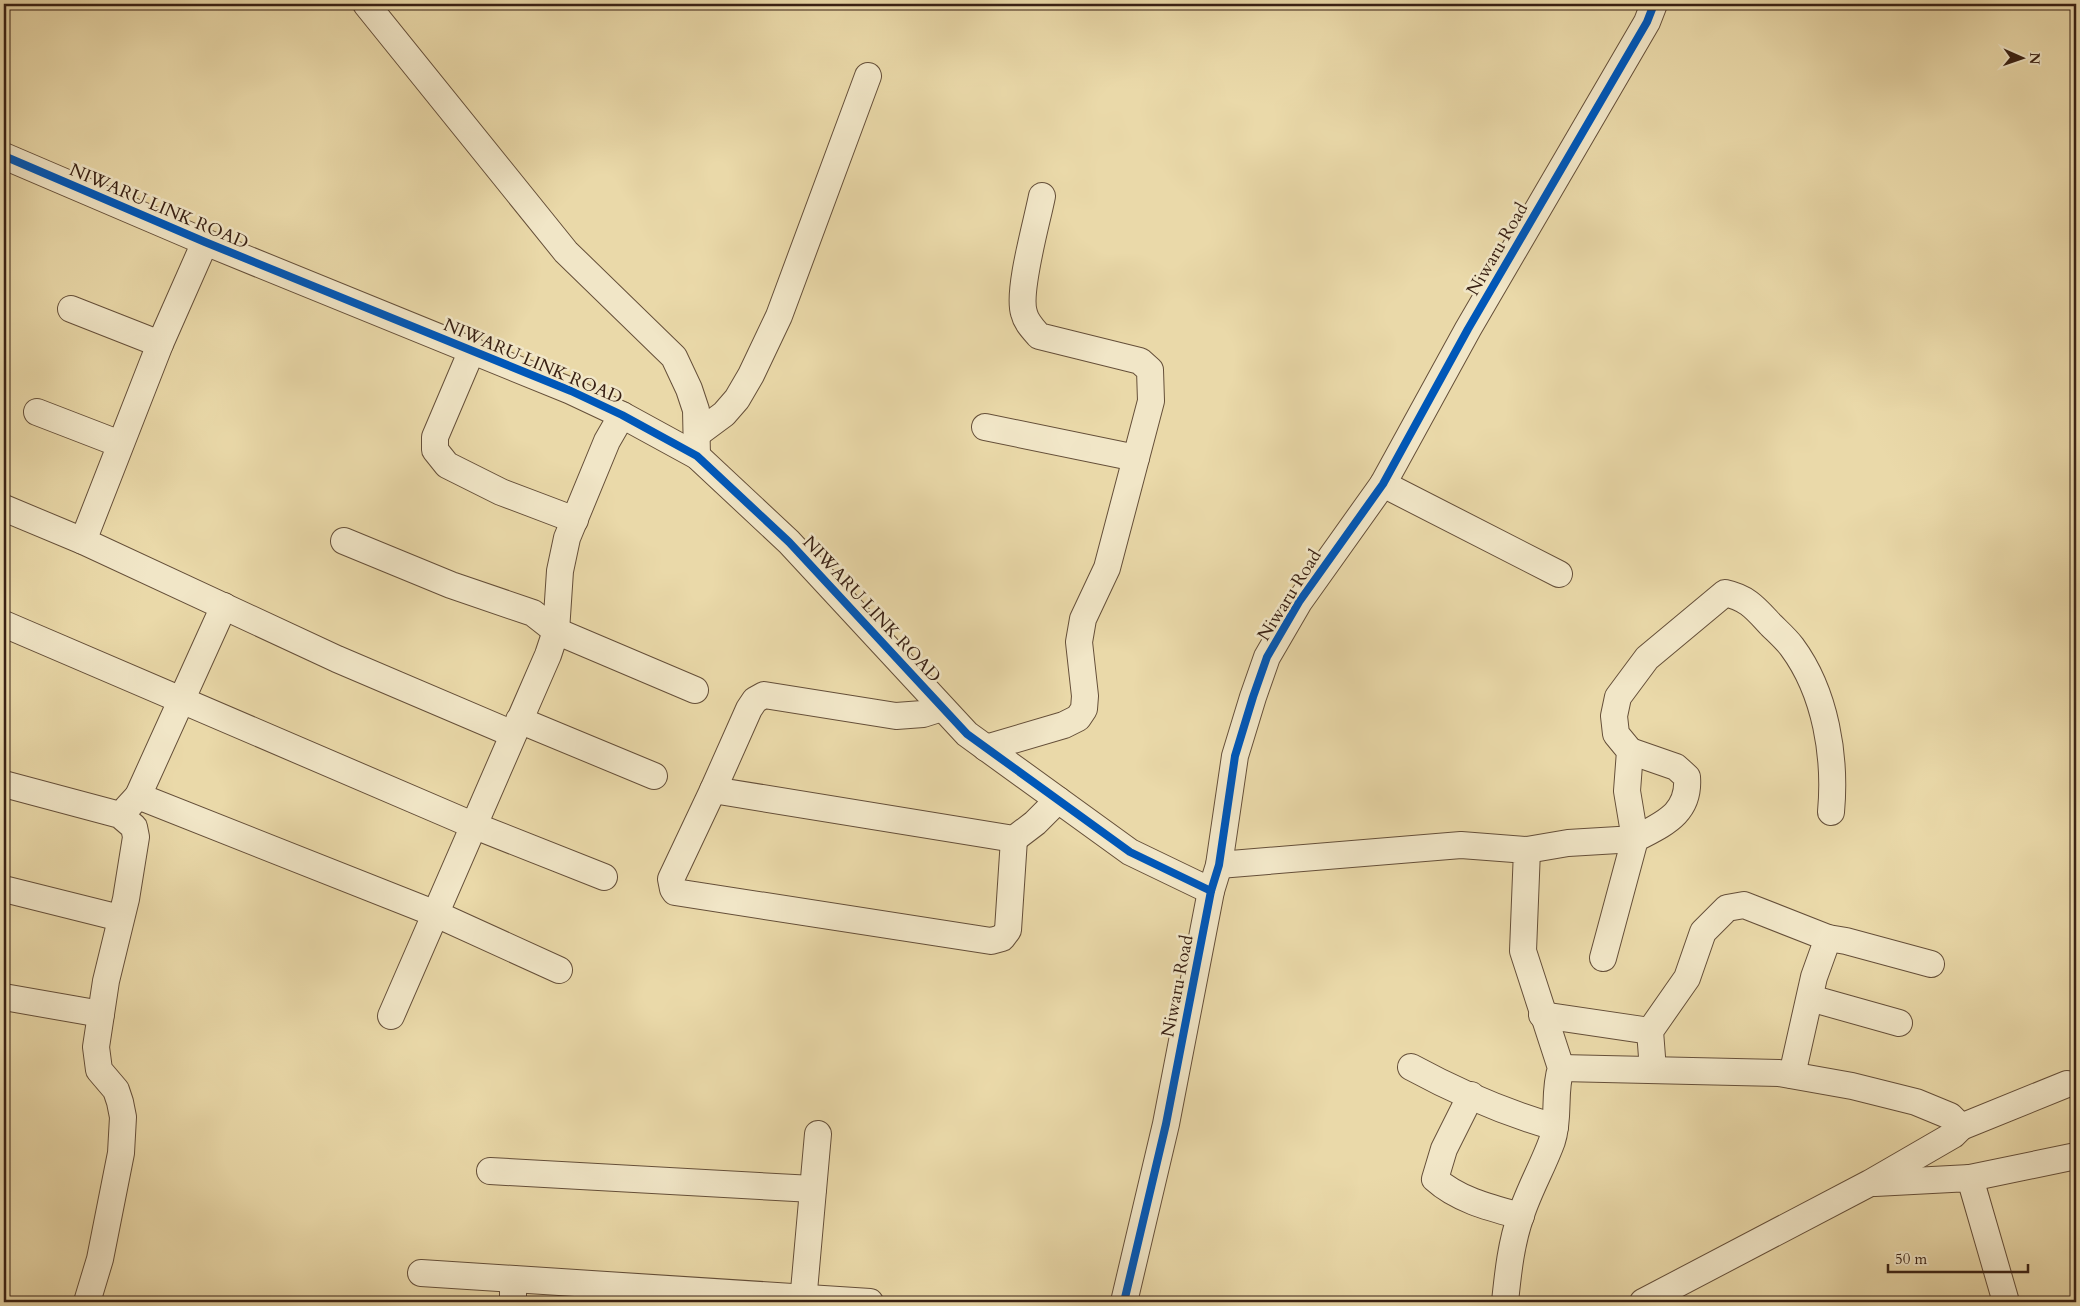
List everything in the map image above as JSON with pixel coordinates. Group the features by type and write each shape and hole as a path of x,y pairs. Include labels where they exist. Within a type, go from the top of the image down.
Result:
{"street":[{"path":"366,4 566,252 674,358 689,389 696,410 697,445"},
{"name":"Niwaru Road","path":"1124,1302 1166,1124 1211,891 1219,865 1236,756 1252,697 1267,657 1299,602 1383,484 1646,10"},
{"path":"697,445 737,399 751,375 779,316 868,76"},
{"name":"NIWARU LINK ROAD","path":"4,156 206,242 472,350 571,391 622,415 697,445 790,542 967,734 1130,852 1211,891"},
{"path":"986,748 1064,725 1078,718 1084,709 1085,696 1079,642 1083,619 1107,568 1151,401 1150,370 1140,361 1038,336 1029,325 1024,313 1022,296 1042,196"},
{"path":"82,541 160,344 206,242"},
{"path":"71,309 160,344"},
{"path":"472,350 435,437 435,450 447,465 501,492 575,520"},
{"path":"37,412 120,444"},
{"path":"391,1016 475,826 556,632 560,571 567,538 608,441 622,415"},
{"path":"985,427 1136,458"},
{"path":"1383,484 1559,574"},
{"path":"4,508 82,541 337,659 516,727 654,776"},
{"path":"344,541 451,585 533,612 556,632 695,690"},
{"path":"1219,865 1461,845 1527,850 1568,843 1635,839 1670,820 1682,806 1688,788 1687,776 1676,768 1630,750 1616,734 1614,716 1618,697 1647,658 1725,593 1737,596 1750,603 1792,647 1810,680 1823,713 1831,755 1834,785 1831,812"},
{"path":"120,815 138,796 224,606"},
{"path":"6,631 181,700 475,826 604,877"},
{"path":"942,708 923,714 896,716 764,695 755,700 749,709 671,879 673,889 675,892 991,941 1002,938 1008,930 1014,839"},
{"path":"1603,958 1635,839 1627,791 1630,750"},
{"path":"4,784 120,815 134,827 136,837 126,898 106,980 96,1047 99,1070 116,1090 123,1117 121,1153 100,1259 87,1302"},
{"path":"713,790 1014,839 1035,823 1058,800"},
{"path":"138,796 436,914 559,970"},
{"path":"1505,1302 1509,1261 1520,1216 1552,1140 1555,1127 1556,1082 1561,1068 1542,1015 1523,952 1527,850"},
{"path":"4,889 120,918"},
{"path":"1653,1070 1650,1031 1687,978 1703,932 1727,908 1744,905 1828,938 1931,964"},
{"path":"1792,1075 1814,977 1828,938"},
{"path":"4,997 101,1014"},
{"path":"1810,998 1899,1023"},
{"path":"1542,1015 1650,1031"},
{"path":"1411,1067 1520,1117 1555,1127"},
{"path":"1561,1068 1779,1073 1852,1086 1916,1102 1950,1116 1961,1126"},
{"path":"1643,1302 1870,1183 1952,1135 1961,1126 2067,1084"},
{"path":"1471,1096 1444,1149 1435,1179 1449,1191 1495,1209 1520,1216"},
{"path":"803,1300 818,1134"},
{"path":"1870,1183 1970,1178 2076,1156"},
{"path":"490,1171 813,1189"},
{"path":"1970,1178 2006,1302"},
{"path":"421,1273 513,1290 870,1302"}],"cycle path":[{"path":"1124,1302 1166,1124 1211,891 1219,865 1235,756 1267,657 1299,602 1383,484 1468,329 1647,22 1654,4"},
{"path":"4,156 205,242 571,391 622,415 697,456 789,542 967,734 1130,852 1211,891"}]}
